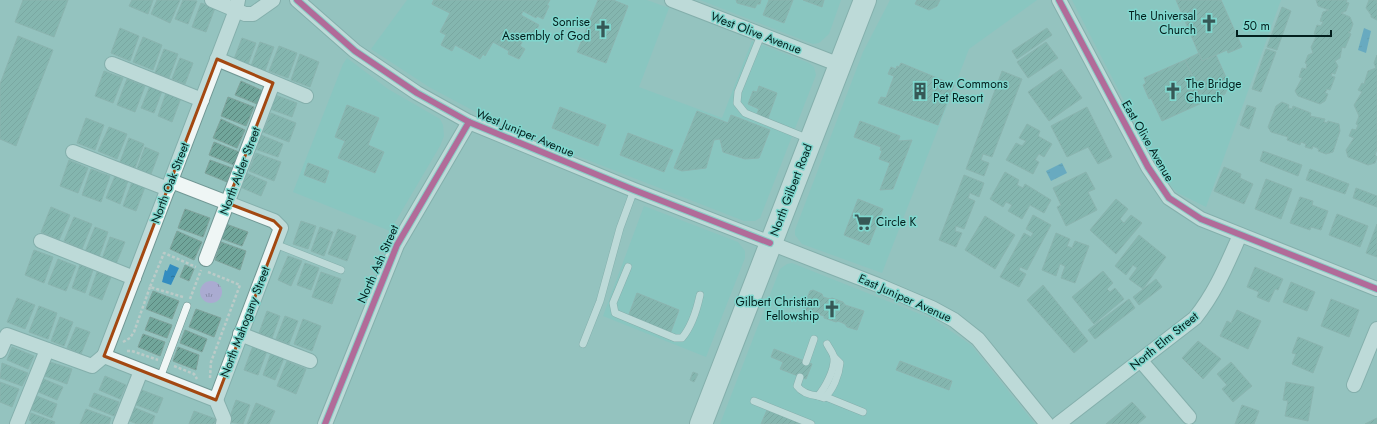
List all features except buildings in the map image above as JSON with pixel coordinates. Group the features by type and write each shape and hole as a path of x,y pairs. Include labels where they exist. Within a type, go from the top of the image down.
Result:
{"main road":[{"name":"North Gilbert Road","path":"700,424 865,0"}],"street":[{"path":"212,0 237,5 253,14 274,0"},
{"name":"West Juniper Avenue","path":"297,0 355,51 417,93 468,122 634,190 770,243"},
{"name":"West Olive Avenue","path":"672,0 840,65"},
{"name":"East Olive Avenue","path":"1059,0 1159,184 1170,198 1202,219 1377,289"},
{"name":"North Oak Street","path":"104,356 237,5"},
{"path":"217,59 306,96"},
{"path":"112,64 202,100"},
{"name":"North Alder Street","path":"206,259 273,83"},
{"name":"North Ash Street","path":"325,424 397,245 468,122"},
{"path":"73,152 227,203"},
{"name":"North Mahogany Street","path":"216,400 281,228 274,221 227,203"},
{"name":"North Elm Street","path":"1058,424 1196,318 1219,285 1240,234"},
{"path":"41,241 134,278"},
{"name":"East Juniper Avenue","path":"770,243 885,288 932,308 954,320 978,339 1047,424"},
{"path":"1354,385 1377,329"},
{"path":"240,334 310,361"},
{"path":"0,351 7,335 92,366 104,356 216,400 223,422"},
{"path":"17,424 47,350"},
{"path":"1141,361 1189,417"},
{"path":"120,424 141,370"}],"lane":[{"path":"761,35 738,92 737,102 745,113 811,140"},
{"path":"583,344 600,301 620,228 634,190"},
{"path":"275,244 341,270"},
{"path":"628,267 613,303 614,314 660,333 675,338 682,338 687,332 698,307 700,295"},
{"path":"160,378 187,306"},
{"path":"806,362 814,339"},
{"path":"822,397 834,357 827,344"},
{"path":"800,377 797,386 800,390 809,395 822,397 863,412"},
{"path":"754,401 811,424"}],"path":[{"path":"164,253 201,269 206,259"}],"highlighted area":[{"path":"217,59 273,83 227,203 274,221 281,228 216,400 104,356"}],"shaded area":[{"path":"407,0 647,0 669,8 639,87 722,118 752,41 809,63 814,67 816,75 760,218 755,221 744,221 544,143 489,119 429,87 371,49"},
{"path":"700,0 841,0 829,34 819,43 813,44"},
{"path":"890,0 1037,0 969,49 882,273 802,244 795,235 795,230 863,52"},
{"path":"1072,0 1281,0 1206,207 1178,193 1165,180"},
{"path":"347,58 388,89 440,119 443,125 444,136 440,146 390,231 293,192 343,64"},
{"path":"644,206 738,242 745,251 745,258 706,357 603,316"},
{"path":"792,263 935,320 971,345 1035,424 720,424 780,269 787,264"}],"green space":[{"path":"211,281 219,284 222,292 219,300 211,303 203,300 200,292 203,284"}],"water":[{"path":"1364,28 1371,31 1366,53 1358,50"},
{"path":"1062,163 1067,173 1051,181 1046,171"},
{"path":"170,264 179,268 171,285 162,282 165,270 167,271"}],"cycle path":[{"path":"297,0 355,51 417,93 469,122 634,190 770,243"},
{"path":"1059,0 1148,167 1169,198 1201,219 1377,289"},
{"path":"325,424 397,245 469,122"}],"place":[{"name":"The Universal Church","path":"1209,23"},
{"name":"Sonrise Assembly of God","path":"603,29"},
{"name":"Paw Commons Pet Resort","path":"920,91"},
{"name":"The Bridge Church","path":"1173,91"},
{"name":"Circle K","path":"863,222"},
{"name":"Gilbert Christian Fellowship","path":"832,309"}]}
